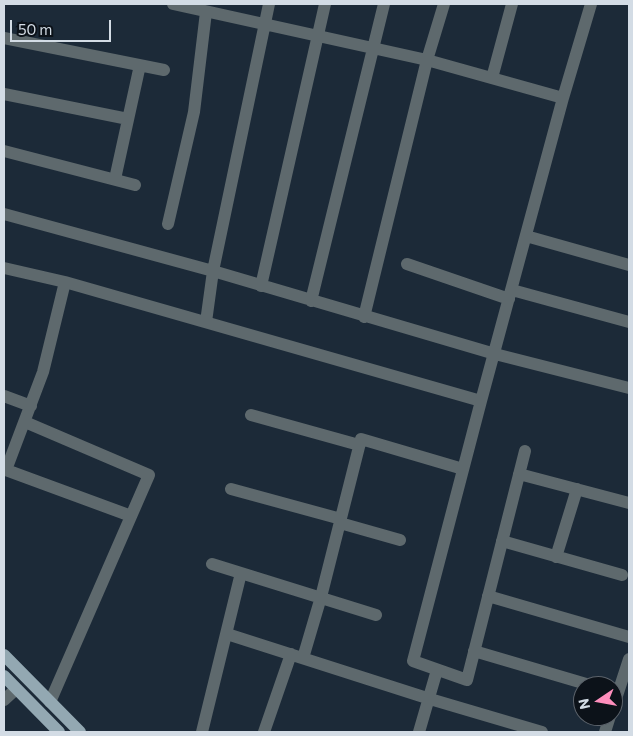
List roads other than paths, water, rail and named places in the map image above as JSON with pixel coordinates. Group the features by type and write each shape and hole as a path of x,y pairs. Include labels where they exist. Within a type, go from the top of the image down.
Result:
{"main road":[{"path":"4,655 80,732"},
{"path":"4,676 59,732"}],"street":[{"path":"173,4 210,9 266,24 427,60 563,98"},
{"path":"206,322 213,271 269,4"},
{"path":"261,286 325,4"},
{"path":"311,301 384,4"},
{"path":"364,317 427,60 444,4"},
{"path":"492,78 512,4"},
{"path":"526,451 467,680 413,661 563,98 591,4"},
{"path":"168,224 194,112 210,9"},
{"path":"4,38 164,70"},
{"path":"115,180 140,65"},
{"path":"4,94 128,119"},
{"path":"4,150 135,185"},
{"path":"4,214 213,271 494,354 629,388"},
{"path":"526,236 629,265"},
{"path":"407,264 510,294 629,322"},
{"path":"4,268 65,282 481,401"},
{"path":"65,282 43,372 26,422 6,470 131,516"},
{"path":"4,396 31,406"},
{"path":"251,415 359,445"},
{"path":"26,422 149,475 50,702"},
{"path":"303,658 321,597 361,440 463,469"},
{"path":"519,474 629,503"},
{"path":"231,489 400,540"},
{"path":"556,557 577,489"},
{"path":"502,542 622,575"},
{"path":"212,564 376,615"},
{"path":"202,732 242,573"},
{"path":"488,596 629,637"},
{"path":"227,634 430,699 542,732"},
{"path":"474,651 573,680"},
{"path":"264,732 291,654"},
{"path":"623,682 629,659"},
{"path":"419,732 437,670"},
{"path":"4,700 16,689"}]}
